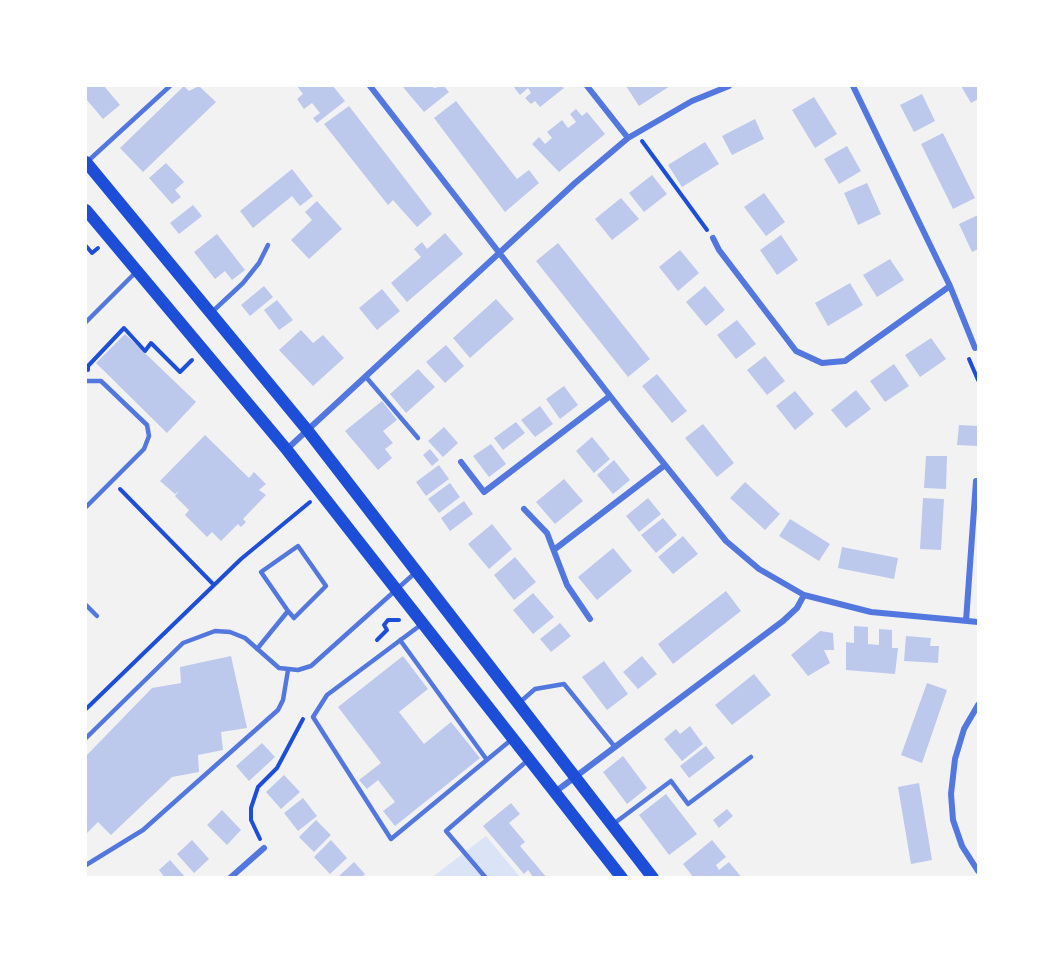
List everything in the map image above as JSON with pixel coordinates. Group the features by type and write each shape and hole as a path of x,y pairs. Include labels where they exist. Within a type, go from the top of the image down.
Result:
{"main road":[{"path":"86,163 308,431 418,570 650,873 636,878"},
{"path":"86,210 287,450 622,878"}],"street":[{"path":"370,86 610,396 726,541 759,569 804,595 871,612 978,621"},
{"path":"587,86 628,138"},
{"path":"287,450 499,253 628,138 692,101 729,86"},
{"path":"853,86 950,286 975,348"},
{"path":"713,238 796,351 822,363 845,361 950,286"},
{"path":"460,462 484,492 610,396"},
{"path":"555,549 665,465"},
{"path":"966,621 976,481"},
{"path":"524,509 547,533 567,585 590,619"},
{"path":"555,792 783,621 797,608 804,595"},
{"path":"978,705 964,729 955,759 951,794 953,820 962,846 978,871"},
{"path":"230,878 264,848"}],"lane":[{"path":"86,163 170,86"},
{"path":"210,314 243,283 259,263 268,245"},
{"path":"86,322 137,271"},
{"path":"366,376 418,438"},
{"path":"86,381 100,381 147,425 149,436 144,449 86,507"},
{"path":"298,546 326,586 294,618 288,611 261,572 298,546"},
{"path":"86,738 183,643 215,631 230,632 245,638 279,668 288,670 311,666 418,570"},
{"path":"86,605 97,616"},
{"path":"257,649 288,611"},
{"path":"423,623 327,696 313,717 391,839 513,739"},
{"path":"400,640 487,760"},
{"path":"86,865 143,830 278,710 283,700 288,670"},
{"path":"519,703 535,689 564,684 615,747"},
{"path":"612,825 671,781 688,804 751,758"},
{"path":"486,878 446,831 529,759"}],"path":[{"path":"637,133 713,238"},
{"path":"86,246 92,253 101,245"},
{"path":"88,371 88,366 113,343 124,328 145,351 151,344 180,372 195,357"},
{"path":"975,348 968,355 978,380"},
{"path":"112,481 214,585"},
{"path":"86,709 214,585 310,501"}],"shaded area":[{"path":"486,836 520,877 431,878"}],"building":[{"path":"86,86 104,86 120,105 103,119 86,99"},
{"path":"184,86 189,91 199,86 216,102 143,172 120,148"},
{"path":"297,86 333,86 345,101 317,123 313,118 320,113 312,103 304,109 297,99 303,94"},
{"path":"402,86 432,86 434,88 444,86 449,92 424,112"},
{"path":"513,86 561,86 564,88 540,107 535,101 531,104 525,98 531,93 528,88 520,95"},
{"path":"626,86 670,86 639,106"},
{"path":"961,86 978,86 978,99 971,103"},
{"path":"922,94 935,121 914,132 900,105"},
{"path":"814,97 837,134 815,148 792,110"},
{"path":"456,101 517,179 529,170 539,183 505,212 434,118"},
{"path":"349,106 432,214 417,227 393,200 388,205 324,124"},
{"path":"576,109 582,116 587,112 605,134 559,172 532,144 539,137 545,144 552,138 547,132 562,120 568,128 576,122 570,114"},
{"path":"755,119 764,139 732,155 722,136"},
{"path":"943,133 975,198 953,209 921,144"},
{"path":"705,142 719,164 682,187 668,165"},
{"path":"847,146 861,171 839,184 824,159"},
{"path":"166,163 184,182 175,190 181,197 172,204 149,178"},
{"path":"292,169 313,196 300,206 292,196 253,228 240,211"},
{"path":"652,175 667,194 644,212 629,193"},
{"path":"867,183 881,214 858,225 844,193"},
{"path":"764,193 785,222 766,236 744,207"},
{"path":"621,198 639,219 612,240 595,219"},
{"path":"317,201 342,229 309,259 291,240 312,220 305,212"},
{"path":"193,205 202,216 179,234 170,223"},
{"path":"978,215 978,249 972,252 959,224"},
{"path":"445,233 463,254 407,302 391,283 421,257 414,249 422,242 427,249"},
{"path":"217,234 245,270 232,280 225,271 215,279 194,252"},
{"path":"781,235 798,260 777,275 760,250"},
{"path":"558,243 650,359 628,377 536,261"},
{"path":"680,250 699,273 678,291 659,267"},
{"path":"890,259 904,280 877,297 863,275"},
{"path":"850,283 863,305 828,326 815,303"},
{"path":"264,286 273,297 250,316 241,305"},
{"path":"705,286 725,310 706,326 686,302"},
{"path":"382,289 400,311 377,330 359,308"},
{"path":"496,299 514,319 470,358 453,338"},
{"path":"277,300 293,320 279,330 264,310"},
{"path":"737,320 756,344 736,359 717,335"},
{"path":"301,330 313,343 323,335 344,358 313,386 279,350"},
{"path":"125,334 196,402 167,433 96,363"},
{"path":"931,338 946,359 920,377 905,355"},
{"path":"446,345 464,366 445,383 426,362"},
{"path":"765,356 785,381 767,395 747,370"},
{"path":"894,364 909,386 885,402 870,381"},
{"path":"418,369 435,387 406,413 390,394"},
{"path":"657,374 687,411 672,423 642,386"},
{"path":"564,386 578,405 560,419 546,399"},
{"path":"856,390 871,409 846,428 831,410"},
{"path":"795,391 814,414 795,430 776,406"},
{"path":"382,401 397,420 383,431 393,443 385,449 392,458 378,470 345,431"},
{"path":"540,406 553,424 535,437 521,420"},
{"path":"516,422 525,433 503,450 494,438"},
{"path":"703,424 734,463 717,477 685,438"},
{"path":"959,425 978,426 978,446 957,445"},
{"path":"444,427 458,443 443,457 428,441"},
{"path":"205,435 249,478 254,472 266,484 259,490 266,495 243,519 246,522 241,527 238,524 221,541 212,532 207,537 185,515 189,510 175,496 179,491 175,494 160,481"},
{"path":"592,437 610,459 594,473 576,451"},
{"path":"491,444 506,464 489,477 473,456"},
{"path":"430,449 439,460 432,466 423,455"},
{"path":"926,456 947,456 946,489 924,488"},
{"path":"614,460 630,480 613,494 597,475"},
{"path":"439,465 449,479 426,496 416,482"},
{"path":"564,479 583,501 555,524 536,502"},
{"path":"745,482 780,514 765,530 730,498"},
{"path":"450,483 460,497 439,513 428,499"},
{"path":"648,498 661,514 639,532 626,516"},
{"path":"923,498 944,499 941,550 920,549"},
{"path":"464,501 473,514 450,531 441,518"},
{"path":"663,518 677,535 656,553 641,535"},
{"path":"790,519 830,544 819,561 779,536"},
{"path":"492,524 512,549 489,569 468,544"},
{"path":"683,536 698,554 673,574 658,557"},
{"path":"842,547 898,558 894,579 838,568"},
{"path":"613,548 632,571 597,600 578,577"},
{"path":"515,557 536,582 514,600 494,575"},
{"path":"726,591 741,611 673,664 658,644"},
{"path":"533,593 554,617 533,634 513,610"},
{"path":"560,623 571,636 551,652 540,639"},
{"path":"854,626 868,627 868,644 879,645 879,629 892,630 892,648 898,648 895,674 846,670 846,642 854,643"},
{"path":"820,631 833,633 834,650 824,650 830,663 808,676 791,655"},
{"path":"906,636 931,638 930,646 939,646 938,663 904,661"},
{"path":"231,656 247,728 221,732 223,750 198,755 199,772 172,777 111,835 98,822 86,834 86,756 152,688 181,683 180,667"},
{"path":"403,656 428,689 399,712 424,744 451,722 480,758 395,826 383,811 395,802 378,780 367,789 359,780 381,763 338,707"},
{"path":"642,656 657,674 638,689 623,672"},
{"path":"604,661 628,694 607,710 582,677"},
{"path":"754,674 771,695 732,725 715,705"},
{"path":"927,683 947,690 922,763 901,755"},
{"path":"690,726 703,744 682,761 664,739 676,729 680,734"},
{"path":"262,743 275,757 249,781 236,766"},
{"path":"706,746 715,758 689,778 680,766"},
{"path":"623,756 647,788 627,804 603,772"},
{"path":"284,775 300,792 281,809 266,792"},
{"path":"919,783 932,860 911,864 898,787"},
{"path":"666,794 697,834 669,855 639,815"},
{"path":"303,798 317,816 298,831 284,813"},
{"path":"511,803 520,814 509,823 525,842 520,846 547,878 534,878 528,870 524,874 483,826"},
{"path":"727,809 733,816 719,828 713,820"},
{"path":"222,810 241,830 227,845 207,825"},
{"path":"316,820 331,835 314,852 299,837"},
{"path":"192,840 209,859 194,873 177,854"},
{"path":"331,840 347,858 330,874 314,857"},
{"path":"712,840 726,857 716,865 719,870 729,862 742,878 694,878 683,864"},
{"path":"170,860 186,878 165,878 159,870"},
{"path":"354,862 365,874 361,878 337,878"}]}
